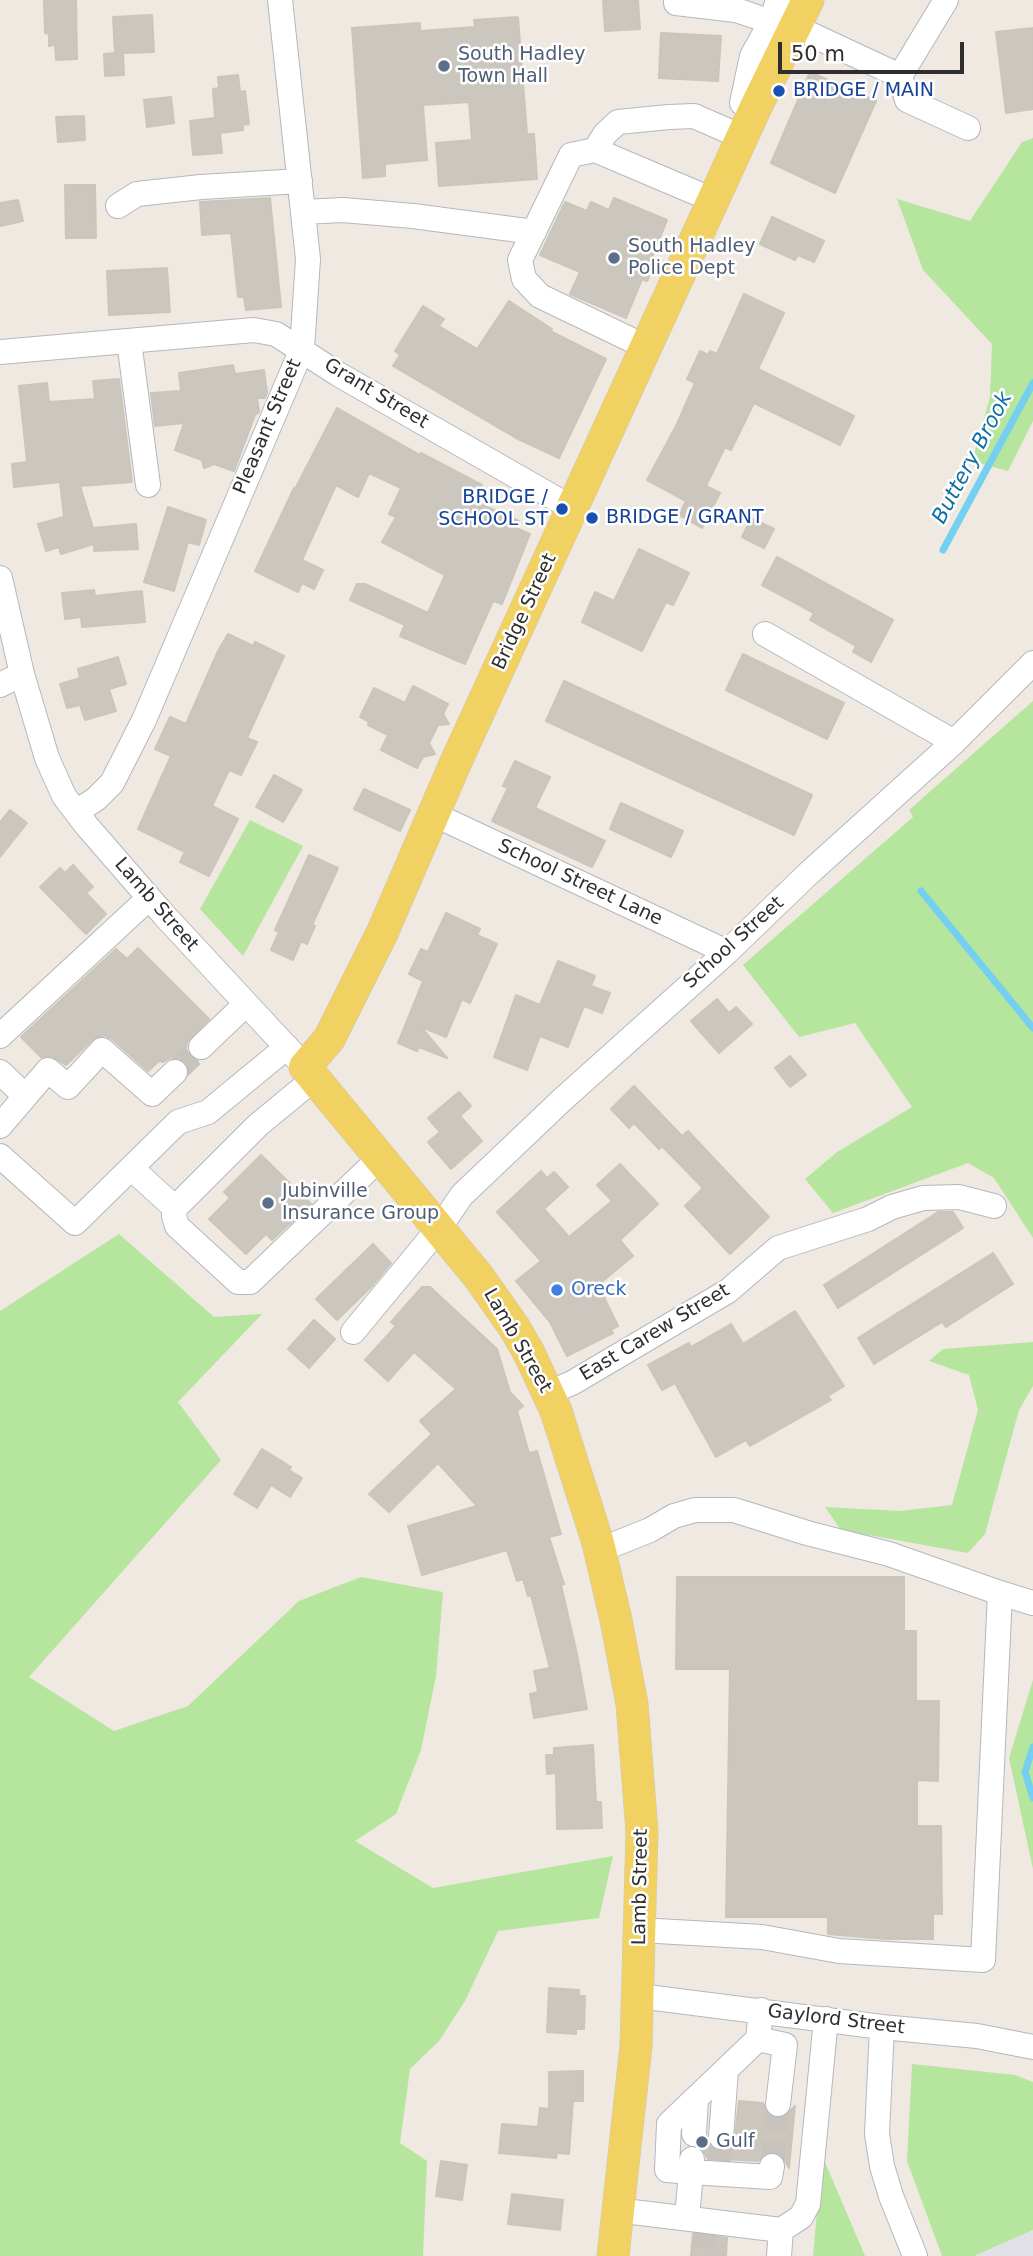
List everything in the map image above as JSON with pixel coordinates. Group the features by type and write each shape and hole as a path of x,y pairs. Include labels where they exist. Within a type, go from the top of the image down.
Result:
{"main road":[{"name":"Bridge Street","path":"302,1064 329,1039 383,931 433,814 756,107 788,12"},
{"name":"Lamb Street","path":"302,1064 440,1227 497,1301 529,1353 548,1393 574,1463 600,1550 625,1662 637,1746 642,1832 636,2046 613,2256"}],"street":[{"name":"Pleasant Street","path":"76,812 96,799 111,783 144,720 302,349 308,259 280,0"},
{"path":"676,0 676,3 732,5 788,12 900,76 907,100 968,128"},
{"path":"900,76 946,0"},
{"path":"596,150 618,122 669,117 694,116 742,137"},
{"path":"646,347 540,296 524,279 520,260 571,155 596,150 713,200"},
{"path":"118,206 137,194 150,192 300,181"},
{"path":"303,212 343,210 413,216 534,232"},
{"name":"Grant Street","path":"0,352 254,330 276,334 338,374 572,509"},
{"path":"129,341 148,485"},
{"name":"Lamb Street","path":"0,578 22,674 47,758 64,796 149,898 302,1064"},
{"path":"765,634 954,742"},
{"name":"School Street","path":"352,1332 440,1227 462,1195 563,1099 954,742 1033,663"},
{"path":"0,685 22,674"},
{"name":"School Street Lane","path":"433,814 727,952"},
{"path":"0,1036 149,898"},
{"path":"201,1047 246,1004"},
{"path":"0,1126 48,1070 68,1087 102,1050 152,1094 178,1122"},
{"path":"0,1156 75,1223 178,1122 208,1112 302,1064"},
{"path":"302,1064 258,1125 175,1208 177,1226 238,1282 250,1282 381,1157"},
{"path":"0,1072 25,1096"},
{"path":"152,1094 175,1072"},
{"path":"131,1168 175,1208"},
{"name":"East Carew Street","path":"548,1393 583,1377 727,1292 778,1248 868,1219 892,1206 923,1198 959,1197 994,1206"},
{"path":"600,1550 695,1510 734,1510 807,1533 889,1554 1033,1603"},
{"path":"640,1930 762,1937 839,1951 983,1960 1000,1593"},
{"name":"Gaylord Street","path":"639,1996 977,2036 1033,2047"},
{"path":"761,2010 758,2039 669,2124 667,2170 719,2157 770,2177 772,2166"},
{"path":"727,2240 747,2242 770,2229 801,2217 808,2204 826,2019"},
{"path":"882,2026 877,2134 882,2166 891,2196 915,2256"},
{"path":"758,2039 785,2045 778,2104"},
{"path":"719,2157 726,2070"},
{"path":"694,2134 696,2099"},
{"path":"682,2223 691,2166"},
{"path":"616,2210 682,2223 770,2229"},
{"path":"770,2229 779,2256"}],"shaded area":[{"path":"1033,2230 1033,2256 974,2256"}],"green space":[{"path":"1033,138 1033,421 1008,471 972,461 990,397 992,344 923,270 897,199 970,221 1022,142"},
{"path":"1033,701 1033,1238 994,1178 968,1163 833,1213 805,1179 837,1152 912,1107 855,1023 799,1037 743,965 913,817 909,810"},
{"path":"250,820 303,846 243,956 200,909"},
{"path":"119,1234 214,1317 262,1314 178,1402 221,1460 29,1677 114,1731 188,1706 299,1601 361,1577 443,1592 436,1676 421,1750 396,1814 355,1841 433,1888 613,1856 599,1918 498,1931 465,2001 439,2041 410,2069 400,2143 427,2161 423,2256 0,2256 0,1311"},
{"path":"1033,1342 1033,1386 1019,1410 985,1534 968,1553 841,1530 825,1507 900,1511 952,1505 978,1410 969,1375 929,1361 943,1349"},
{"path":"1033,1680 1033,1869 1009,1758"},
{"path":"912,2064 1015,2075 1033,2082 1033,2230 974,2256 942,2256 907,2161"},
{"path":"822,2155 865,2256 813,2256"}],"building":[{"path":"44,0 76,0 77,59 56,60 55,45 49,46 49,34 45,33"},
{"path":"603,0 638,0 640,29 605,31"},
{"path":"152,15 154,52 123,53 124,75 105,76 104,54 115,53 113,17"},
{"path":"518,17 527,134 534,134 537,179 439,186 436,143 472,140 469,102 423,105 427,160 385,164 385,176 363,178 352,28 420,23 420,31 475,27 474,20"},
{"path":"1033,28 1033,109 1006,113 996,32"},
{"path":"661,33 721,36 718,81 659,78"},
{"path":"810,72 876,101 835,193 771,163"},
{"path":"238,75 240,92 245,91 249,124 243,125 243,130 220,133 222,153 193,155 190,121 215,118 213,89 219,88 218,77"},
{"path":"171,97 174,123 147,127 144,100"},
{"path":"84,116 85,140 58,142 56,117"},
{"path":"65,185 95,185 96,238 66,238"},
{"path":"270,198 281,307 246,310 244,297 238,297 231,233 202,235 200,202"},
{"path":"614,198 667,220 650,262 654,264 647,281 642,279 626,318 570,294 580,272 540,255 565,202 587,211 591,202 609,210"},
{"path":"18,200 23,221 0,226 0,203"},
{"path":"772,217 824,241 814,262 798,255 795,260 760,244"},
{"path":"167,268 170,312 109,315 107,271"},
{"path":"744,294 784,313 758,369 854,416 840,445 754,403 731,450 725,447 706,486 720,493 702,528 679,515 686,501 647,480 695,383 687,379 700,351 708,355 710,351 717,354"},
{"path":"509,301 552,329 550,331 606,359 559,458 516,438 393,366 400,355 395,351 423,306 444,319 439,326 477,349"},
{"path":"233,365 235,374 264,370 267,393 265,398 257,398 259,412 255,415 234,471 214,464 204,468 202,460 175,450 184,423 155,426 151,393 181,391 179,373"},
{"path":"119,379 132,482 80,486 93,528 136,524 138,549 94,551 94,544 61,554 59,547 46,551 38,524 64,517 60,482 14,487 12,464 27,462 19,386 47,383 49,402 95,399 93,381"},
{"path":"337,408 420,455 421,453 482,485 473,501 519,521 516,528 530,534 502,604 493,601 465,664 400,636 405,625 350,600 357,584 365,584 428,613 445,575 382,542 396,517 389,514 401,488 369,473 358,497 336,485 302,560 323,570 314,589 302,583 298,592 255,571 294,488"},
{"path":"168,507 206,520 199,545 188,542 174,591 144,582"},
{"path":"751,518 774,529 764,548 742,537"},
{"path":"639,549 689,573 673,605 666,602 642,651 582,622 595,592 614,601"},
{"path":"777,557 893,620 871,662 853,652 856,646 810,620 814,613 762,585"},
{"path":"94,590 95,596 142,591 145,622 82,627 81,617 65,619 62,593"},
{"path":"228,634 253,646 255,642 284,656 247,738 257,742 241,775 229,770 212,806 238,819 209,876 180,862 185,852 138,829 171,756 155,749 170,717 186,724"},
{"path":"743,654 844,703 827,739 726,690"},
{"path":"118,657 126,684 109,689 116,711 85,720 80,705 67,708 60,684 80,678 78,669"},
{"path":"564,681 812,795 794,835 546,721"},
{"path":"413,686 448,704 443,714 449,724 438,725 429,743 435,754 423,757 417,768 381,750 388,735 368,725 369,722 360,717 374,688 405,703"},
{"path":"515,761 550,777 535,808 605,841 592,867 492,821 508,788 503,786"},
{"path":"274,775 302,790 283,822 256,807"},
{"path":"364,789 410,810 400,831 354,809"},
{"path":"621,803 683,831 671,857 610,829"},
{"path":"10,810 27,823 0,857 0,822"},
{"path":"309,855 338,868 312,925 315,926 307,944 301,941 293,960 271,950 279,932 275,930"},
{"path":"73,865 93,887 86,893 106,914 86,934 40,887 60,868 65,873"},
{"path":"446,913 480,929 477,935 497,944 470,1003 462,999 446,1037 421,1027 447,1058 419,1047 417,1051 398,1043 423,981 409,974 421,949 428,952"},
{"path":"138,948 209,1019 187,1042 186,1050 190,1057 198,1061 190,1070 185,1061 172,1057 163,1062 159,1061 148,1071 104,1035 92,1040 66,1065 51,1056 41,1057 21,1037 116,949 127,959"},
{"path":"558,961 595,976 591,986 610,993 602,1013 584,1006 568,1047 540,1036 527,1070 494,1057 516,995 540,1005"},
{"path":"717,999 729,1013 736,1007 752,1024 719,1053 691,1021"},
{"path":"790,1056 806,1075 790,1087 775,1068"},
{"path":"634,1086 682,1136 688,1131 769,1217 730,1254 685,1206 703,1188 662,1146 659,1149 634,1123 629,1128 611,1109"},
{"path":"459,1092 471,1106 460,1116 482,1141 451,1169 428,1142 440,1132 428,1118"},
{"name":"Jubinville Insurance Group","path":"261,1155 311,1204 272,1240 266,1234 246,1254 209,1219 230,1198 224,1192"},
{"path":"620,1164 658,1204 620,1240 633,1256 598,1285 618,1326 611,1330 613,1333 567,1356 550,1322 516,1281 541,1261 497,1212 541,1171 547,1178 554,1172 568,1187 544,1209 569,1237 612,1201 597,1185"},
{"path":"938,1212 953,1212 963,1228 838,1308 824,1285"},
{"path":"373,1244 391,1263 337,1320 316,1299"},
{"path":"993,1253 1013,1284 946,1327 942,1322 874,1364 858,1338"},
{"path":"422,1287 430,1287 497,1349 510,1392 523,1406 517,1411 529,1453 537,1451 561,1534 549,1537 564,1584 561,1585 587,1709 534,1718 530,1694 538,1692 534,1671 550,1668 531,1595 528,1596 523,1579 517,1581 507,1550 422,1575 408,1526 477,1506 438,1463 389,1512 369,1494 432,1434 420,1421 456,1389 414,1352 388,1381 365,1360 396,1326 391,1322"},
{"path":"795,1311 844,1386 828,1396 831,1400 750,1446 746,1440 716,1457 675,1383 662,1390 648,1365 689,1343 691,1347 731,1324 743,1344"},
{"path":"314,1320 335,1339 309,1368 288,1349"},
{"path":"262,1449 291,1467 289,1470 302,1478 290,1497 271,1485 257,1508 234,1494"},
{"path":"677,1577 904,1577 904,1631 916,1631 916,1701 939,1701 938,1781 917,1780 917,1826 941,1826 942,1914 933,1914 933,1939 886,1939 828,1934 828,1917 726,1917 730,1669 676,1669"},
{"path":"593,1745 596,1802 601,1802 602,1828 557,1829 556,1773 547,1774 546,1755 554,1755 554,1748"},
{"path":"549,1988 579,1990 579,1996 585,1996 584,2029 576,2029 576,2034 547,2032"},
{"path":"583,2071 583,2101 573,2101 569,2154 557,2153 556,2158 499,2153 502,2124 538,2127 540,2108 549,2109 549,2072"},
{"path":"739,2101 763,2103 769,2115 777,2119 784,2117 795,2106 789,2168 782,2155 774,2151 766,2152 758,2161 707,2158 701,2147 707,2141 712,2149 719,2152 734,2145"},
{"path":"441,2161 467,2165 462,2200 436,2196"},
{"path":"512,2194 563,2200 560,2230 508,2224"},
{"path":"693,2234 727,2238 726,2256 691,2256"}],"waterway":[{"name":"Buttery Brook","path":"943,550 1033,383"},
{"name":"Buttery Brook","path":"921,891 1033,1028"},
{"name":"Buttery Brook","path":"1033,1747 1025,1772 1033,1798"}],"tunnel":[{"path":"175,1072 201,1047"},
{"path":"772,2166 778,2104"},
{"path":"719,2161 721,2137"},
{"path":"693,2235 727,2240"}],"place":[{"name":"South Hadley Town Hall","path":"444,66"},
{"name":"BRIDGE / MAIN","path":"779,91"},
{"name":"South Hadley Police Dept","path":"614,258"},
{"name":"BRIDGE / SCHOOL ST","path":"562,509"},
{"name":"BRIDGE / GRANT","path":"592,518"},
{"name":"Jubinville Insurance Group","path":"268,1203"},
{"name":"Oreck","path":"557,1290"},
{"name":"Gulf","path":"702,2142"}]}
